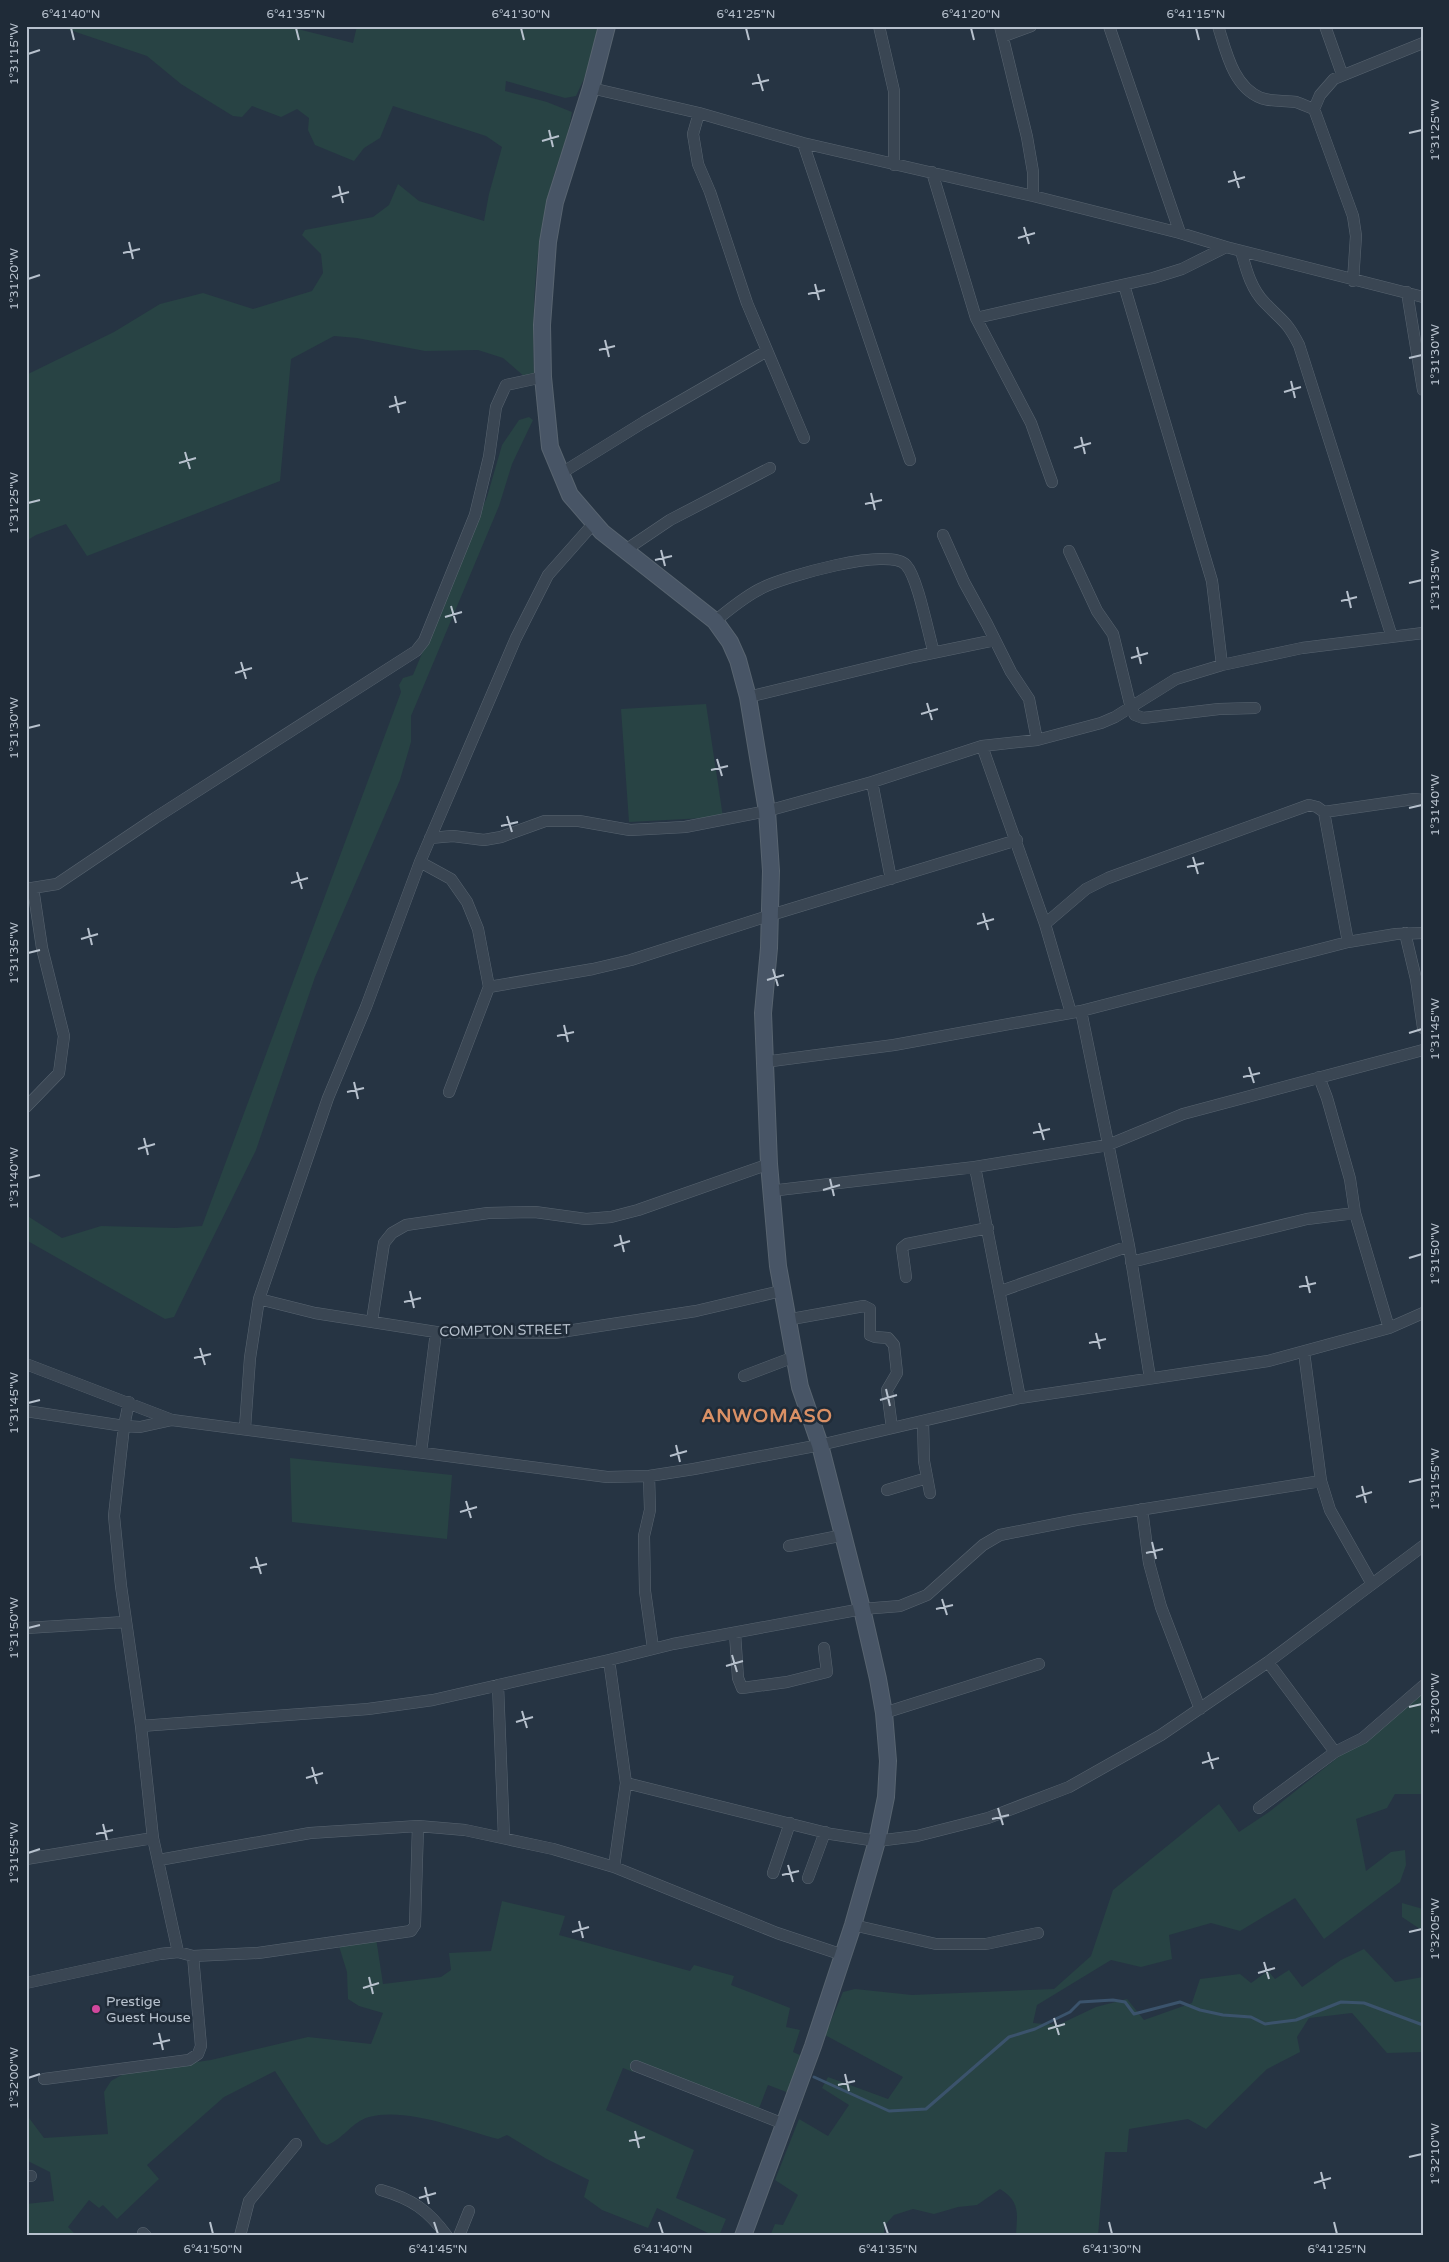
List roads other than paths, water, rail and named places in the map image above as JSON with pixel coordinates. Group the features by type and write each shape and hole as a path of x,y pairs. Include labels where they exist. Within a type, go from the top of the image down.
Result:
{"street":[{"path":"607,26 591,88 558,195 548,242 542,325 543,377 550,447 570,495 594,523 624,551 714,621 730,642 738,660 748,697 767,811 771,871 771,915 763,1012 764,1062 770,1190 781,1291 800,1387 820,1445 844,1536 884,1713 888,1780 877,1841 854,1924 813,2046 742,2236"},
{"path":"879,26 894,90 894,165"},
{"path":"1031,26 1002,31 1027,137 1033,196"},
{"path":"1109,26 1180,233"},
{"path":"1218,26 1232,67 1251,92 1261,98 1296,102 1314,109 1354,216 1356,236 1353,281"},
{"path":"1325,26 1342,74"},
{"path":"1314,109 1329,84 1342,74 1423,43"},
{"path":"591,88 699,113 803,143 1033,196 1180,233 1353,281 1423,297"},
{"path":"699,113 693,134 698,164 710,192 747,303 804,438"},
{"path":"803,143 910,460"},
{"path":"932,172 976,318 1032,423 1052,482"},
{"path":"976,318 1124,285 1182,268 1226,247"},
{"path":"1241,251 1254,288 1264,303 1282,317 1291,328 1299,345 1392,637"},
{"path":"1124,285 1212,580 1222,665"},
{"path":"1407,292 1423,390"},
{"path":"560,474 644,422 767,351"},
{"path":"26,1107 59,1073 64,1036 42,948 30,889 57,884 416,651 424,641 475,515 489,456 499,397 506,385 543,377"},
{"path":"624,551 670,520 770,468"},
{"path":"245,1428 250,1358 259,1299 328,1098 366,1007 420,862 535,598 548,575 594,523"},
{"path":"944,535 964,582 1010,672 1029,699 1036,740"},
{"path":"1069,551 1093,602 1113,634 1130,708 1135,715 1143,718 1255,708"},
{"path":"714,621 762,588 789,577 857,562 896,559 905,564 912,576 934,653"},
{"path":"430,838 453,836 484,840 501,837 545,820 579,821 630,830 685,826 767,811 872,782 982,746 1036,740 1101,723 1176,680 1222,665 1302,648 1423,633"},
{"path":"748,697 995,640"},
{"path":"982,746 1017,840 1076,1012 1108,1145 1129,1246 1150,1378"},
{"path":"872,782 891,879"},
{"path":"1045,924 1086,889 1108,878 1300,807 1309,805 1317,807 1324,812 1414,799 1423,800"},
{"path":"1324,812 1348,942"},
{"path":"489,987 594,969 630,960 1017,840"},
{"path":"420,862 451,878 468,902 478,929 489,987 449,1092"},
{"path":"764,1062 894,1045 1076,1012 1348,942 1405,933 1423,933"},
{"path":"1405,933 1416,979 1423,1028"},
{"path":"770,1190 975,1167 1108,1145 1182,1114 1423,1050"},
{"path":"1319,1077 1327,1098 1350,1179 1355,1213 1389,1328"},
{"path":"372,1320 384,1243 392,1233 406,1226 488,1213 535,1212 586,1219 611,1217 638,1210 769,1164"},
{"path":"975,1167 1001,1290 1020,1398"},
{"path":"1131,1262 1307,1219 1355,1213"},
{"path":"906,1277 902,1248 907,1244 988,1228"},
{"path":"1001,1290 1129,1246"},
{"name":"COMPTON STREET","path":"259,1299 315,1313 372,1320 436,1332 554,1333 696,1311 781,1291"},
{"path":"786,1320 864,1306 870,1310 870,1335 875,1338 888,1338 894,1345 897,1373 887,1390 892,1428"},
{"path":"26,1364 172,1420 245,1428 323,1441 607,1477 649,1476 820,1445 1020,1398 1230,1368 1304,1352 1389,1328 1423,1313"},
{"path":"421,1452 436,1332"},
{"path":"1304,1352 1321,1481 1330,1510 1372,1584"},
{"path":"744,1376 794,1357"},
{"path":"129,1402 124,1426 114,1516 125,1622 141,1726 153,1838 178,1952"},
{"path":"26,1411 140,1427 172,1420"},
{"path":"924,1421 923,1445 930,1493"},
{"path":"649,1476 650,1510 644,1536 645,1591 653,1648"},
{"path":"887,1490 927,1478"},
{"path":"141,1726 368,1709 433,1700 609,1660 653,1648 862,1609 900,1606 921,1599 983,1545 1000,1535 1024,1529 1142,1509 1321,1481"},
{"path":"1142,1509 1149,1563 1161,1607 1200,1709"},
{"path":"788,1546 844,1536"},
{"path":"626,1783 824,1832 877,1841 918,1836 988,1818 1068,1787 1161,1735 1268,1662 1423,1546"},
{"path":"26,1628 125,1622"},
{"path":"735,1633 738,1678 742,1688 787,1682 827,1672 824,1648"},
{"path":"609,1660 626,1783 614,1867"},
{"path":"1268,1662 1335,1752"},
{"path":"884,1713 1040,1664"},
{"path":"498,1685 504,1838"},
{"path":"1259,1808 1335,1752 1363,1738 1423,1686"},
{"path":"773,1873 790,1824"},
{"path":"26,1983 160,1954 178,1952 193,1956 258,1953 411,1931 415,1925 418,1826"},
{"path":"158,1860 303,1834 418,1826 465,1830 553,1849 614,1867 778,1933 843,1955"},
{"path":"808,1878 824,1832"},
{"path":"26,1859 153,1838"},
{"path":"854,1924 936,1944 986,1944 1038,1933"},
{"path":"44,2079 189,2060 198,2054 201,2046 193,1956"},
{"path":"636,2066 784,2124"},
{"path":"240,2236 248,2201 296,2144"},
{"path":"381,2190 400,2195 420,2206 436,2220 447,2236"},
{"path":"459,2236 469,2211"}],"waterway":[{"path":"814,2077 889,2111 926,2109 1009,2037 1035,2029 1070,2012 1080,2002 1113,2000 1125,2002 1134,2014 1180,2002 1200,2010 1223,2015 1251,2017 1265,2024 1296,2020 1341,2002 1364,2003 1423,2025"}],"place":[{"name":"Prestige Guest House","path":"96,2009"}],"district":[{"name":"ANWOMASO","path":"767,1415"}]}
